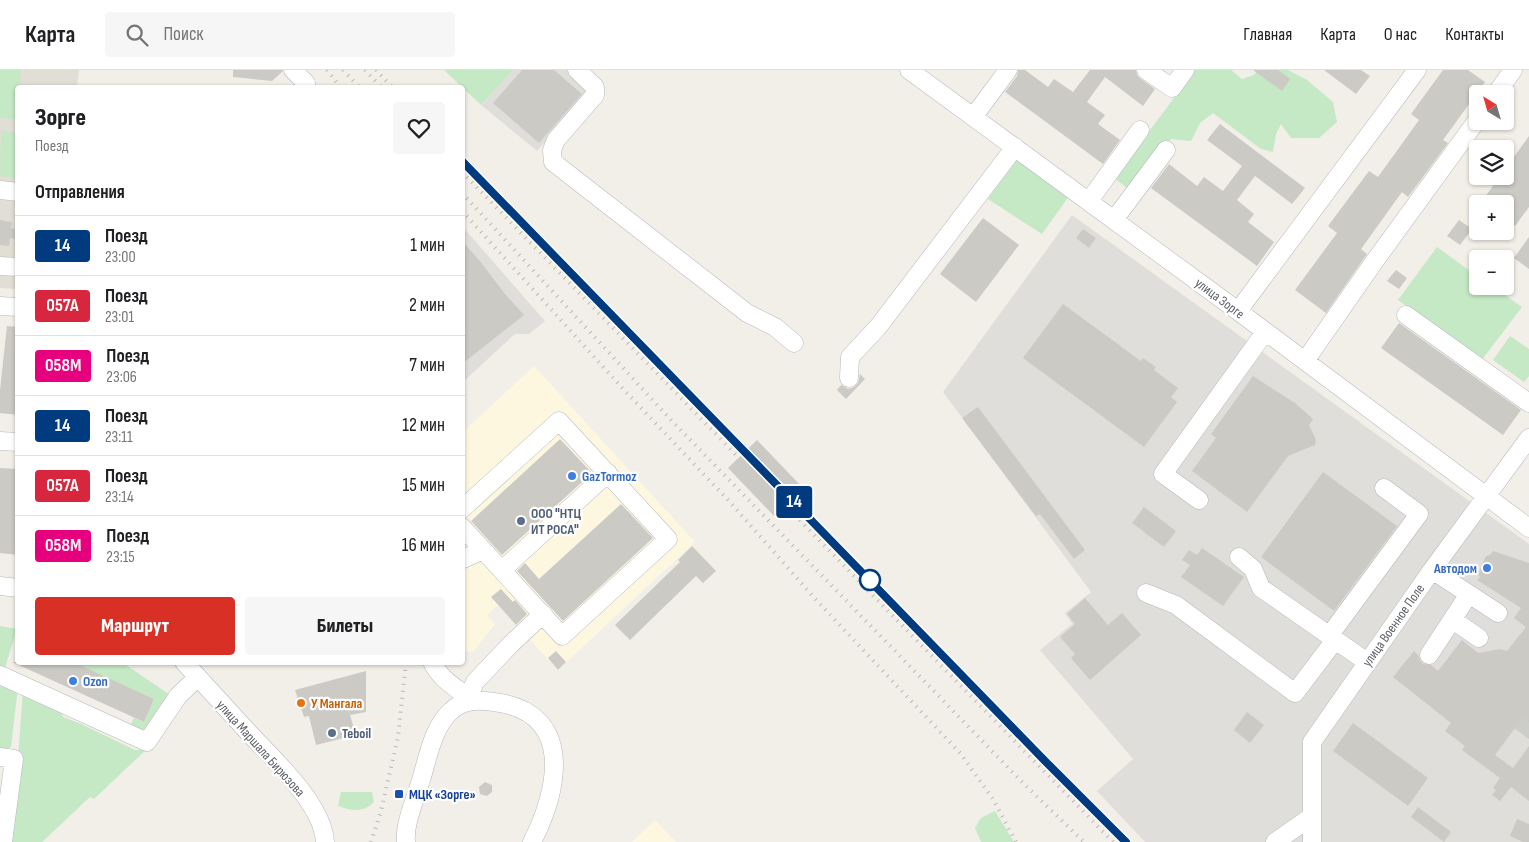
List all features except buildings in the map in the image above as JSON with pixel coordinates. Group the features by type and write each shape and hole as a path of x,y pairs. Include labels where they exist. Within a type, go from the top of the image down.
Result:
{"street":[{"path":"294,70 306,85"},
{"path":"577,70 595,87 595,95 556,140 552,150 553,162 746,313 775,327 794,343"},
{"name":"улица Зорге","path":"909,70 1016,147 1529,528"},
{"path":"974,116 1008,70"},
{"path":"1146,70 1172,88 1185,70"},
{"path":"1238,311 1417,70"},
{"path":"1500,85 1506,72"},
{"path":"1089,201 1140,130"},
{"path":"1305,361 1470,130"},
{"path":"849,378 850,357 878,327 1016,147"},
{"path":"1114,220 1166,150"},
{"path":"0,190 15,192"},
{"path":"0,266 15,267"},
{"path":"0,306 15,307"},
{"path":"1406,315 1529,403"},
{"path":"1199,500 1163,474 1265,332"},
{"path":"465,506 559,421 668,539 562,636 465,530"},
{"name":"улица Военное Поле","path":"1311,817 1312,742 1432,570 1529,438"},
{"path":"0,441 15,442"},
{"path":"502,570 608,473"},
{"path":"1146,593 1176,605 1295,693 1418,514 1384,488"},
{"path":"465,558 483,550"},
{"path":"1239,556 1253,569 1262,588 1367,662"},
{"path":"1432,570 1498,613"},
{"path":"0,586 15,588"},
{"path":"1429,655 1470,594"},
{"path":"468,700 475,682 542,614"},
{"path":"1453,620 1479,638"},
{"name":"улица Маршала Бирюзова","path":"187,665 303,793 316,814 325,842"},
{"path":"434,665 446,681 468,700"},
{"path":"0,675 147,742 178,696 198,678"},
{"path":"406,842 407,825 436,734 450,711 468,700 501,702 517,707 533,715 542,723 548,733 552,744 554,760 553,782 547,808 532,842"},
{"path":"0,758 14,759 3,842"},
{"path":"1275,842 1311,817 1313,840"}],"shaded area":[{"path":"0,70 79,70 77,85 15,85 15,289 0,288"},
{"path":"513,70 567,70 590,92 537,151 481,105"},
{"path":"1072,215 1529,544 1529,842 1145,842 1097,791 1133,759 1040,650 1072,624 1065,613 1091,592 943,392"},
{"path":"465,229 545,321 529,334 515,334 465,380"},
{"path":"534,366 695,542 558,670 498,605 487,615 495,624 473,652 465,651 465,430"},
{"path":"655,820 676,842 632,842"}],"green space":[{"path":"0,70 21,70 19,85 15,85 15,119 0,118"},
{"path":"444,70 513,70 481,105 465,90 465,85 460,85"},
{"path":"1195,70 1231,70 1242,79 1254,75 1258,70 1288,70 1307,80 1333,102 1337,122 1319,138 1291,138 1281,124 1276,134 1273,152 1261,149 1213,113 1200,123 1191,141 1171,139 1138,178 1127,188 1114,178"},
{"path":"1,131 15,133 15,178 0,176"},
{"path":"1018,158 1069,196 1042,234 988,199"},
{"path":"1437,247 1469,270 1469,295 1505,295 1522,307 1481,361 1398,300"},
{"path":"1510,336 1529,349 1529,376 1524,382 1493,360"},
{"path":"0,626 15,629 15,635 4,671 0,670"},
{"path":"78,665 126,665 173,697 149,733 129,728 134,718 144,722 154,699"},
{"path":"0,680 18,687 11,747 4,751 0,751"},
{"path":"23,690 59,705 63,717 135,750 151,745 94,799 90,797 42,842 7,842 19,745"},
{"path":"341,792 372,792 374,802 366,808 357,810 343,808 338,806"},
{"path":"995,811 1014,842 981,842 975,828 981,818"}],"tunnel":[{"path":"1521,733 1529,722"}],"railway":[{"path":"327,70 339,85"},
{"path":"343,70 357,85"},
{"path":"365,70 379,85"},
{"path":"376,70 390,85"},
{"path":"465,164 745,451"},
{"path":"465,175 739,458"},
{"path":"465,196 671,420 1023,783 1084,842"},
{"path":"465,214 625,391 729,501 818,602 960,753 993,799 1016,842"},
{"path":"792,499 1126,842"},
{"path":"785,505 1113,842"},
{"path":"371,842 381,811 398,737 406,665"}],"train":[{"name":"14","path":"465,164 1126,842"}],"place":[{"name":"GazTormoz","path":"572,476"},
{"name":"ООО \"НТЦ ИТ РОСА\"","path":"521,521"},
{"name":"Автодом","path":"1487,568"},
{"name":"Ozon","path":"73,681"},
{"name":"У Мангала","path":"301,703"},
{"name":"Teboil","path":"332,733"},
{"name":"МЦК «Зорге»","path":"399,794"}]}
